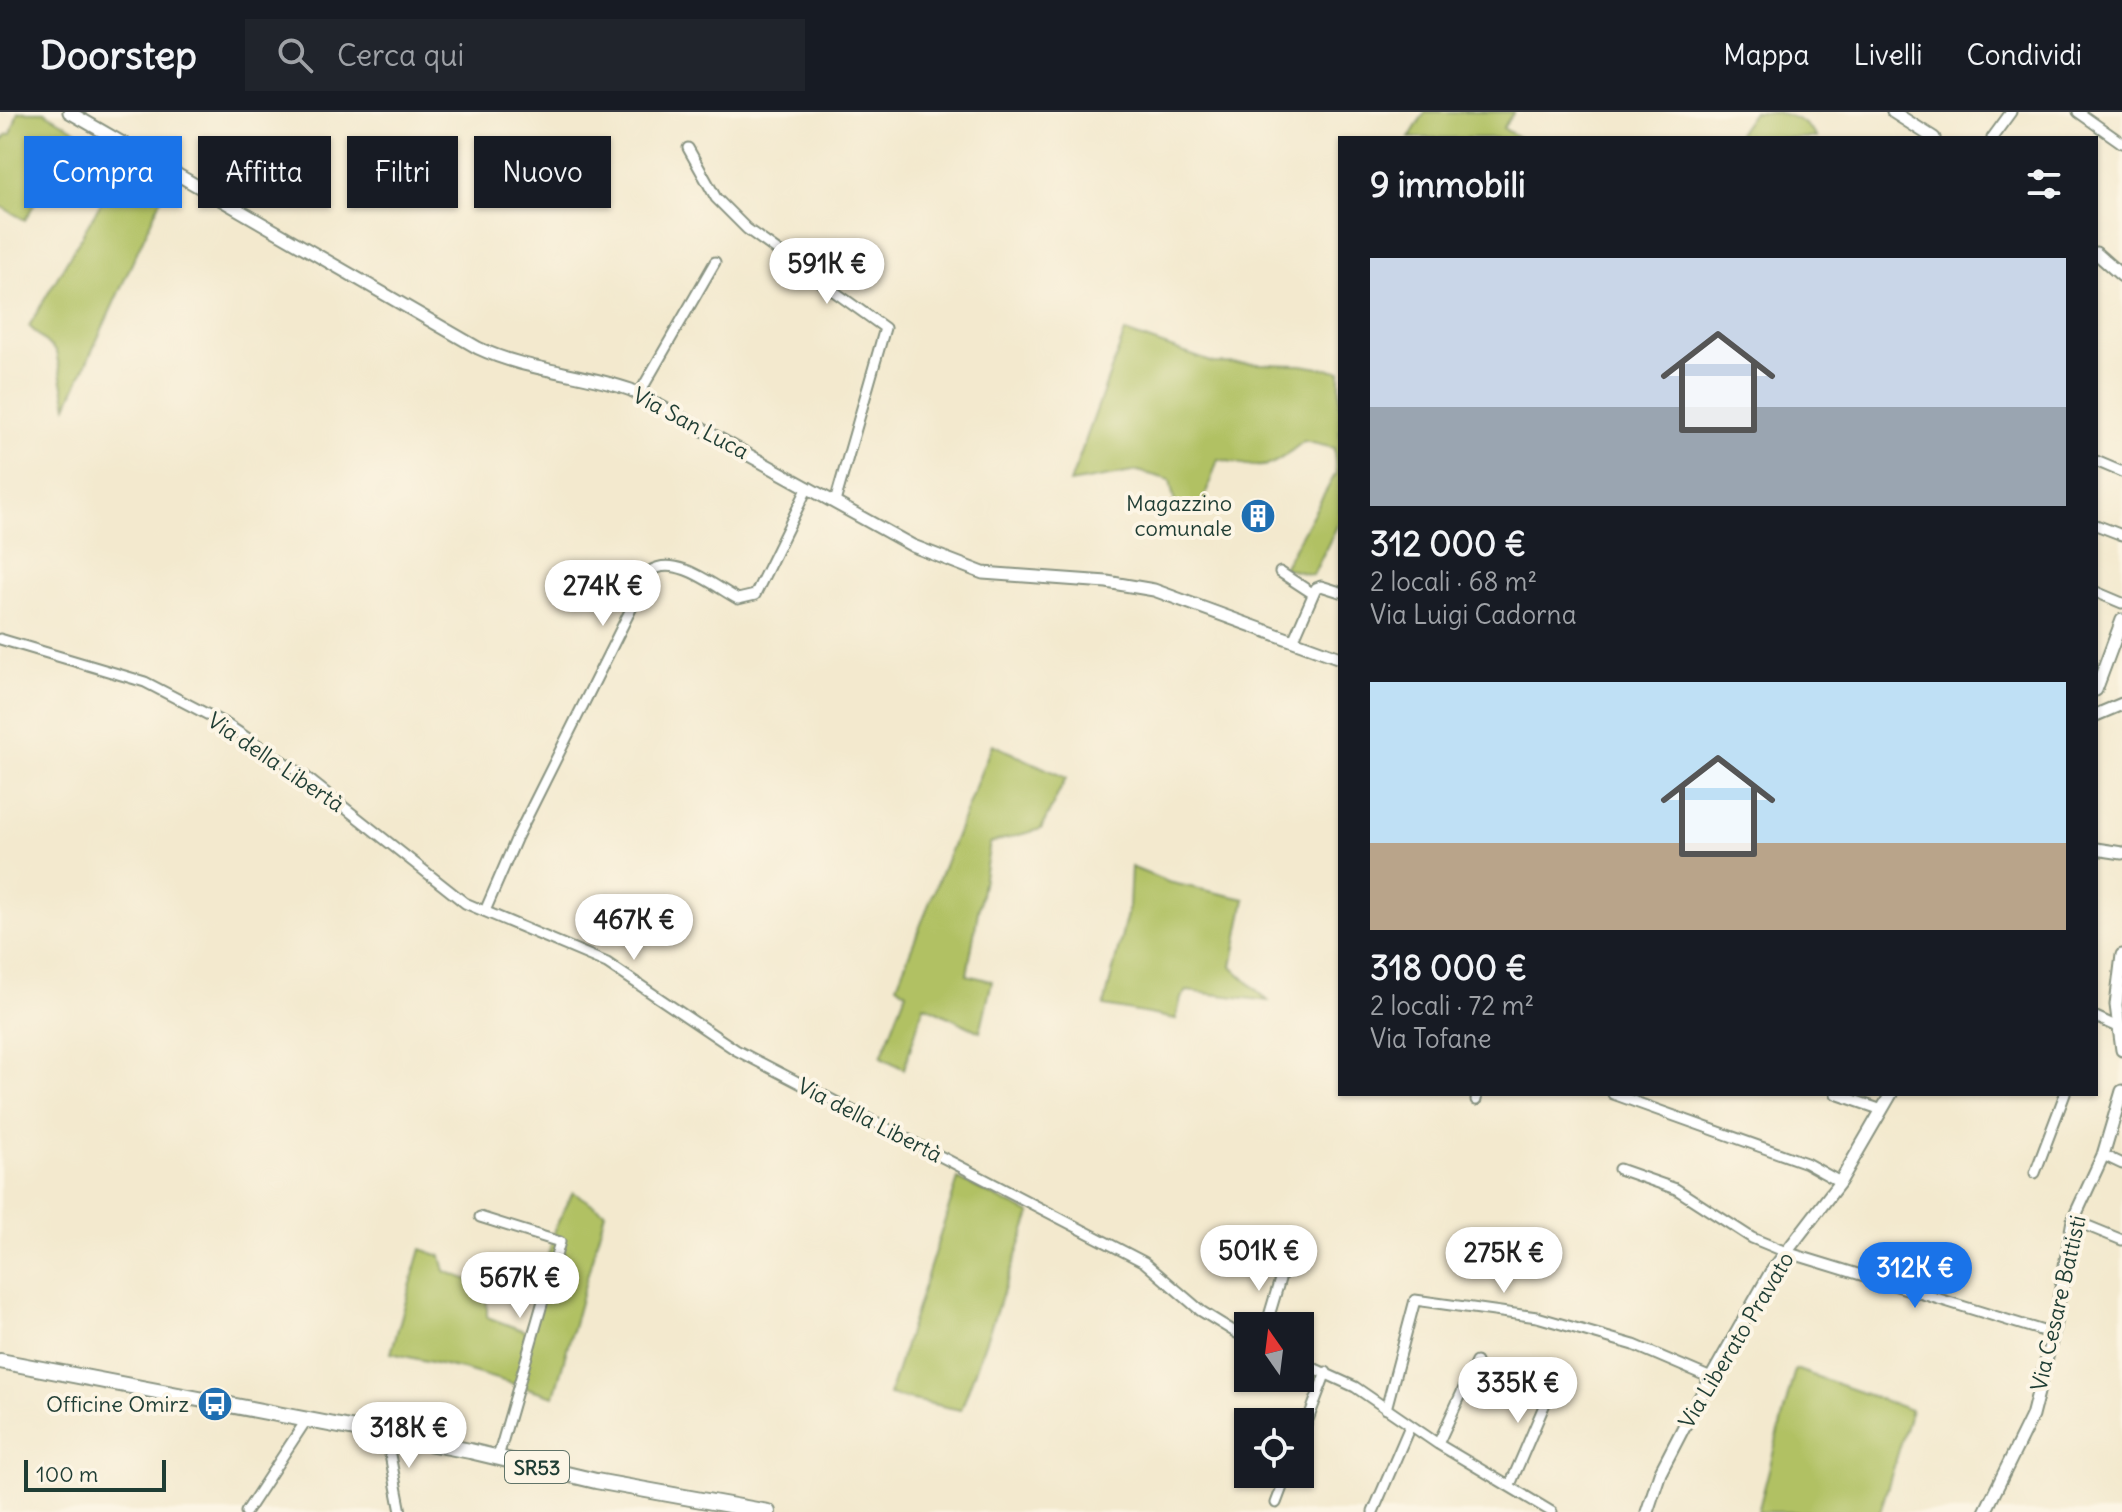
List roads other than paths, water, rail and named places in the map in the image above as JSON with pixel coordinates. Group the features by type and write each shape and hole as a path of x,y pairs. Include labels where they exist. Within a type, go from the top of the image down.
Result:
{"main road":[{"name":"SR53","path":"0,1361 386,1434 596,1481 768,1512"}],"street":[{"name":"Via San Luca","path":"69,112 478,348 523,366 582,375 639,394 913,546 983,573 1131,584 1338,657"},
{"path":"1893,112 1931,136"},
{"path":"1993,136 2011,112"},
{"path":"2078,112 2122,143"},
{"path":"688,148 716,198 747,229 885,328 835,502"},
{"path":"2098,255 2122,276"},
{"path":"639,394 715,262"},
{"path":"2098,462 2122,472"},
{"path":"485,911 517,837 650,571 659,565 675,565 738,599 755,595 808,487"},
{"path":"2098,526 2122,535"},
{"path":"1280,572 1312,593"},
{"path":"1293,641 1312,593 1321,586 1338,591"},
{"path":"2098,593 2122,603"},
{"path":"2100,668 2122,620"},
{"name":"Via della Libertà","path":"0,639 145,682 226,724 306,777 465,903 607,963 736,1050 1144,1262 1201,1311 1234,1331"},
{"path":"2098,714 2122,704"},
{"path":"2098,849 2122,853"},
{"path":"2122,955 2116,1005 2122,1050"},
{"path":"2098,1018 2118,1027"},
{"name":"Via Cesare Battisti","path":"1985,1512 2032,1416 2053,1334 2073,1220 2103,1155 2122,1091"},
{"path":"1619,1096 1806,1163 1840,1182"},
{"path":"1842,1096 1882,1110"},
{"name":"Via Liberato Pravato","path":"1647,1512 1660,1473 1771,1272 1840,1182 1890,1096"},
{"path":"2035,1173 2064,1096"},
{"path":"2103,1155 2122,1164"},
{"path":"1619,1169 1676,1189 1752,1238 1786,1252 2053,1334"},
{"path":"480,1217 560,1242 498,1457"},
{"path":"2073,1220 2122,1240"},
{"path":"1270,1312 1283,1269"},
{"path":"1386,1409 1415,1300 1537,1317 1634,1345 1711,1378"},
{"path":"1438,1444 1476,1362"},
{"path":"1314,1367 1552,1512"},
{"path":"1312,1408 1326,1372"},
{"path":"1510,1485 1556,1378"},
{"path":"246,1512 307,1419"},
{"path":"1373,1512 1410,1426"},
{"path":"386,1434 401,1512"},
{"path":"1276,1503 1282,1488"}],"place":[{"name":"Magazzino comunale","path":"1258,516"},
{"name":"Officine Omirz","path":"215,1404"}]}
